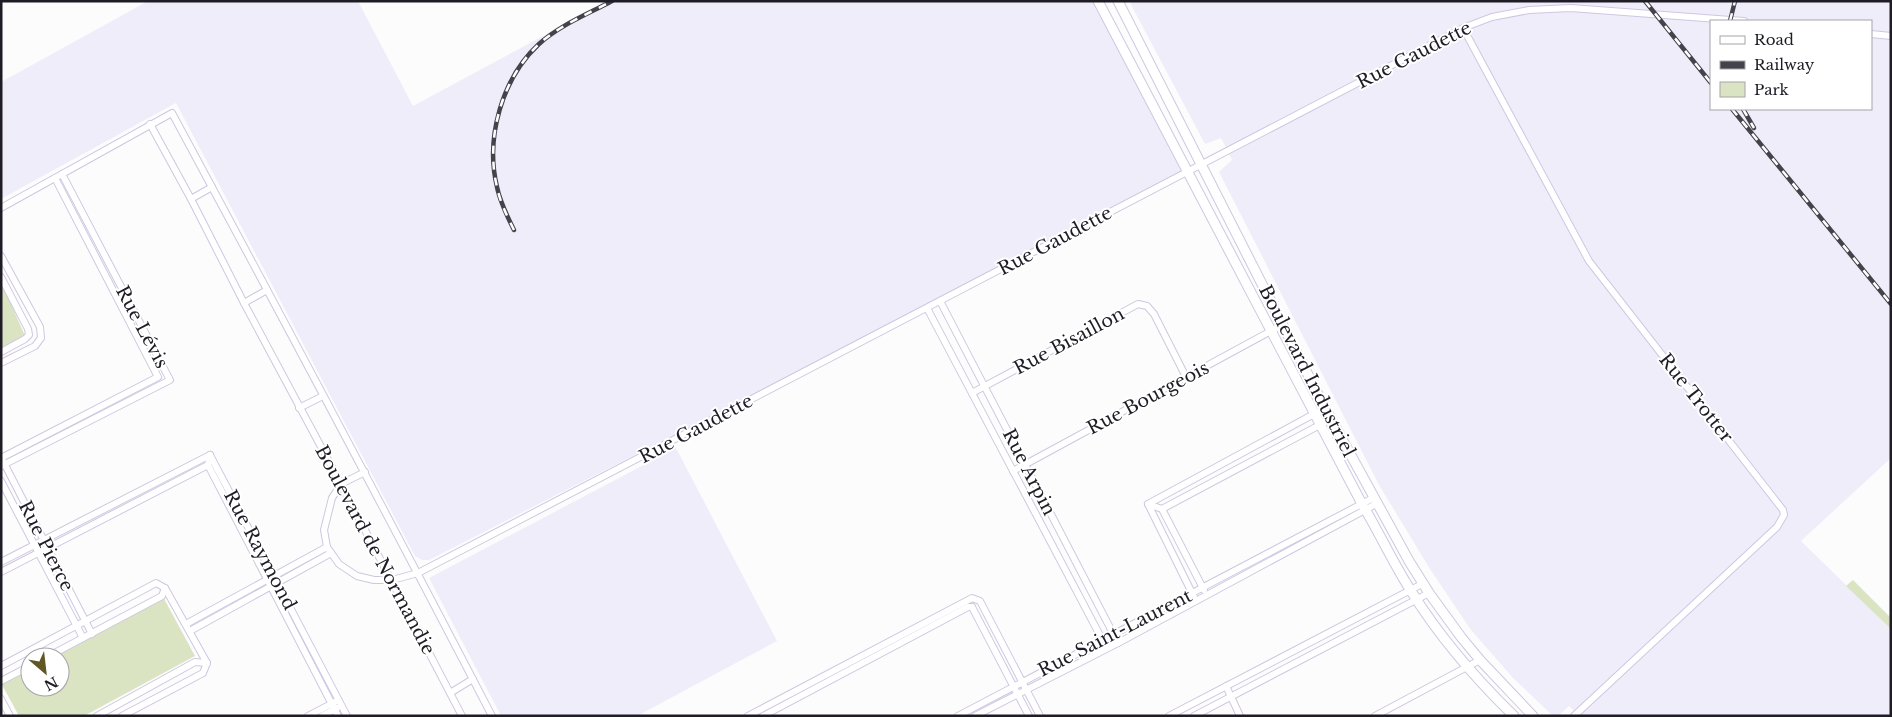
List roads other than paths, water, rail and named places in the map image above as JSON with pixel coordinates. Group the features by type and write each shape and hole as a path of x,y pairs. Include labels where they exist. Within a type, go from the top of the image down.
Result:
{"street":[{"name":"Boulevard Industriel","path":"1098,1 1314,414 1410,590 1468,666 1514,716"},
{"name":"Boulevard Industriel","path":"1120,5 1325,408 1422,584 1480,660 1533,716"},
{"path":"1105,14 1120,5"},
{"name":"Rue Gaudette","path":"327,546 339,564 357,576 374,580 392,580 418,574 1463,28 1492,17 1529,10 1571,8 1731,20"},
{"name":"Rue Trotter","path":"1463,28 1589,261 1783,510 1784,515 1777,527 1574,716"},
{"path":"1872,34 1891,36"},
{"path":"1131,64 1147,57"},
{"name":"Boulevard de Normandie","path":"462,716 150,124 172,112 365,472 492,716"},
{"path":"1,208 150,124"},
{"name":"Rue Lévis","path":"62,174 170,380"},
{"name":"Rue Lévis","path":"55,178 158,377"},
{"path":"191,199 212,187"},
{"path":"1,256 40,327 41,338 35,346 1,363"},
{"name":"Rue Lévis","path":"107,278 114,274"},
{"path":"1,277 28,329 29,335"},
{"path":"244,303 267,290"},
{"name":"Rue Arpin","path":"940,301 1118,643"},
{"name":"Rue Bisaillon","path":"972,393 1138,304 1147,306 1154,314 1186,377"},
{"name":"Rue Arpin","path":"927,308 1107,649"},
{"name":"Rue Bourgeois","path":"1013,471 1282,325"},
{"path":"29,335 41,338"},
{"path":"1,352 29,335"},
{"name":"Rue Lévis","path":"2,462 78,418 158,377 170,380"},
{"name":"Rue Lévis","path":"2,462 82,425 170,380"},
{"path":"299,408 323,396"},
{"path":"1148,504 1325,408"},
{"path":"78,418 82,425"},
{"path":"1162,509 1331,419"},
{"path":"1,572 208,465 210,455"},
{"path":"1,562 210,455"},
{"name":"Rue Raymond","path":"210,455 270,578"},
{"name":"Rue Pierce","path":"2,462 92,634"},
{"path":"1224,463 1229,473"},
{"name":"Rue Raymond","path":"208,465 306,646 335,709"},
{"path":"186,624 327,546 324,530 332,498 341,484 365,472"},
{"name":"Rue Pierce","path":"1,481 83,638"},
{"path":"122,499 126,508"},
{"name":"Rue Saint-Laurent","path":"975,716 1107,649 1276,559 1375,501"},
{"path":"1148,504 1162,509 1207,596"},
{"path":"1148,504 1196,602"},
{"name":"Rue Saint-Laurent","path":"958,716 1272,551 1364,507"},
{"path":"1272,551 1276,559"},
{"path":"190,631 331,553"},
{"path":"1,666 156,583 165,588 207,663 203,673 135,713 125,715 120,703"},
{"path":"1169,716 1422,584"},
{"path":"66,647 162,596 165,588"},
{"path":"1194,716 1429,594"},
{"path":"763,716 972,598 977,600 1040,716"},
{"path":"748,716 968,607 972,607 977,600"},
{"path":"972,607 1029,716"},
{"path":"1310,642 1316,652"},
{"name":"Rue Raymond","path":"306,646 347,716"},
{"path":"1375,716 1480,660"},
{"path":"97,716 196,662 207,663"},
{"path":"1,681 20,671"},
{"path":"450,693 473,679"},
{"path":"1226,686 1240,716"},
{"path":"1,699 10,716"},
{"path":"127,699 135,713"},
{"path":"322,716 335,709 340,703"},
{"path":"308,716 335,709"}],"railway":[{"path":"514,230 500,198 494,168 495,129 506,91 526,58 547,37 565,25 612,1"},
{"path":"1645,1 1710,82"},
{"path":"1730,20 1735,1"},
{"path":"1733,110 1891,304"},
{"path":"1744,110 1754,128"}]}
